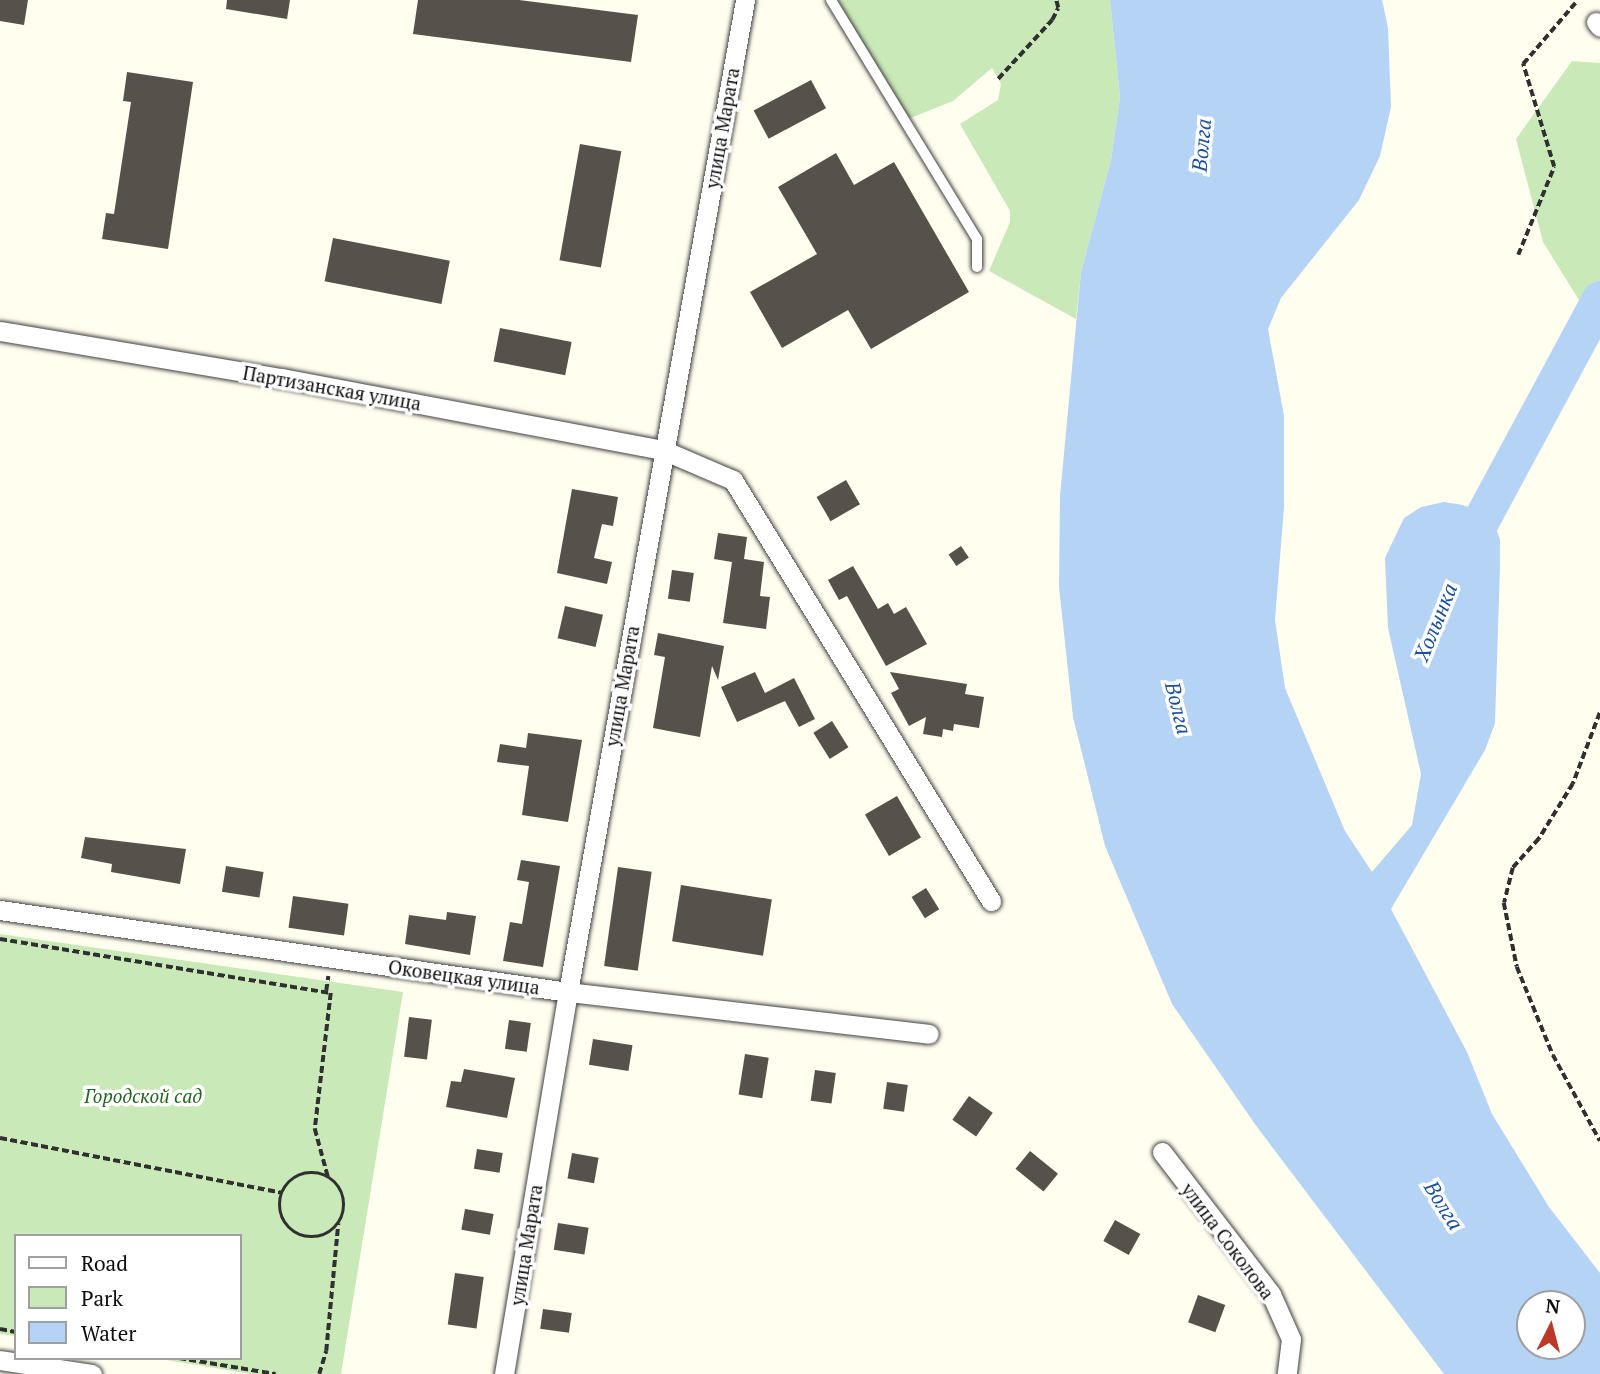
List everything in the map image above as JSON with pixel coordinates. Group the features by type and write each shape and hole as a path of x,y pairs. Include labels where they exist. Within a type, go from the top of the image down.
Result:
{"street":[{"name":"улица Марата","path":"504,1374 663,450 745,0"},
{"name":"Партизанская улица","path":"0,331 282,378 663,450 733,480 991,901"},
{"name":"Оковецкая улица","path":"0,910 568,992 929,1034"},
{"name":"улица Соколова","path":"1162,1152 1271,1294 1291,1339 1287,1374"},
{"path":"0,1360 92,1374"}],"lane":[{"path":"831,0 977,240 978,267"}],"path":[{"path":"998,79 1052,20 1058,8 1056,0"},
{"path":"1518,255 1554,167 1523,64 1577,1"},
{"path":"1600,713 1573,784 1539,839 1513,868 1504,903 1517,967 1547,1042 1600,1141"},
{"path":"0,939 331,993 315,1129 328,1177 342,1193 344,1204 338,1223 326,1351 319,1374"},
{"path":"0,1138 282,1193"},
{"path":"328,1177 318,1173 296,1177 282,1193 286,1222 302,1235 322,1235 338,1223"},
{"path":"191,1360 276,1374"}],"green space":[{"path":"836,0 1110,0 1120,97 1111,160 1081,272 1076,319 989,271 1010,222 1010,211 960,124 998,100 1001,84 992,68 953,101 908,119"},
{"path":"1572,61 1600,63 1600,334 1543,242 1516,139"},
{"name":"Городской сад","path":"0,934 403,992 341,1374 251,1374 166,1360 242,1360 242,1234 14,1234 14,1336 0,1334"}],"water":[{"name":"Волга","path":"1110,0 1382,0 1388,28 1391,107 1380,156 1359,200 1281,298 1268,329 1284,416 1284,507 1275,620 1285,688 1345,831 1372,872 1412,825 1421,774 1388,628 1385,558 1404,518 1421,507 1444,502 1463,505 1492,518 1500,539 1495,723 1485,750 1391,909 1467,1052 1492,1114 1549,1207 1600,1273 1600,1374 1444,1374 1257,1127 1172,1004 1105,846 1073,717 1059,587 1060,496 1081,272 1111,160 1120,97"}],"building":[{"path":"0,0 28,0 24,25 0,21"},
{"path":"227,0 290,0 287,19 226,9"},
{"path":"418,0 519,0 638,15 631,62 413,34"},
{"path":"127,72 193,82 168,249 102,239 106,213 114,214 131,102 123,101"},
{"path":"811,80 826,108 769,139 754,111"},
{"path":"580,144 621,151 601,268 560,260"},
{"path":"836,153 854,185 894,162 969,292 871,349 848,310 782,348 750,292 817,254 778,187"},
{"path":"333,238 450,261 441,304 325,281"},
{"path":"500,328 572,342 565,375 494,361"},
{"path":"846,480 860,504 831,521 817,497"},
{"path":"572,489 618,497 613,526 602,524 594,558 612,562 607,584 557,573"},
{"path":"718,533 747,537 744,559 764,562 760,596 770,597 766,629 723,623 732,562 714,559"},
{"path":"961,546 969,558 956,566 949,554"},
{"path":"853,566 878,609 888,603 894,614 906,607 927,644 886,666 847,596 839,600 828,580"},
{"path":"672,570 694,573 690,602 668,599"},
{"path":"565,606 603,615 596,647 558,638"},
{"path":"658,633 724,646 718,680 712,666 700,737 653,728 665,657 654,655"},
{"path":"755,672 765,693 794,678 815,719 799,727 785,701 737,722 721,687"},
{"path":"890,672 967,684 965,694 984,697 979,728 954,724 953,731 943,729 942,737 923,734 926,717 909,726 891,693 899,689"},
{"path":"832,721 848,747 830,759 813,733"},
{"path":"528,733 582,740 568,822 522,815 529,766 497,762 500,744 526,748"},
{"path":"897,796 921,838 889,856 865,814"},
{"path":"85,837 186,849 180,884 111,872 112,864 81,858"},
{"path":"521,860 560,866 543,967 503,961 510,922 522,924 529,882 517,880"},
{"path":"226,866 264,872 259,898 222,892"},
{"path":"618,867 652,872 638,971 604,966"},
{"path":"681,885 772,899 763,956 672,941"},
{"path":"926,888 939,909 925,918 912,897"},
{"path":"293,896 348,904 344,935 289,928"},
{"path":"447,912 476,916 470,955 405,944 409,915 446,920"},
{"path":"409,1017 432,1020 427,1060 404,1057"},
{"path":"509,1020 531,1023 527,1052 505,1049"},
{"path":"593,1039 633,1045 628,1071 589,1065"},
{"path":"745,1054 769,1058 762,1098 739,1094"},
{"path":"464,1069 515,1078 507,1118 446,1107 451,1081 461,1082"},
{"path":"815,1070 836,1073 831,1104 811,1101"},
{"path":"887,1082 908,1085 904,1112 883,1109"},
{"path":"969,1096 993,1113 976,1136 952,1120"},
{"path":"477,1149 503,1153 500,1173 474,1169"},
{"path":"1030,1151 1058,1174 1044,1192 1016,1169"},
{"path":"572,1153 599,1158 594,1183 567,1179"},
{"path":"465,1209 494,1214 490,1235 461,1230"},
{"path":"1115,1220 1140,1234 1129,1255 1103,1241"},
{"path":"558,1223 589,1228 584,1255 554,1250"},
{"path":"455,1273 484,1277 476,1329 448,1324"},
{"path":"1198,1295 1225,1305 1215,1332 1188,1322"},
{"path":"543,1309 572,1313 569,1333 540,1329"}],"waterway":[{"name":"Холынка","path":"1461,557 1600,299"}]}
